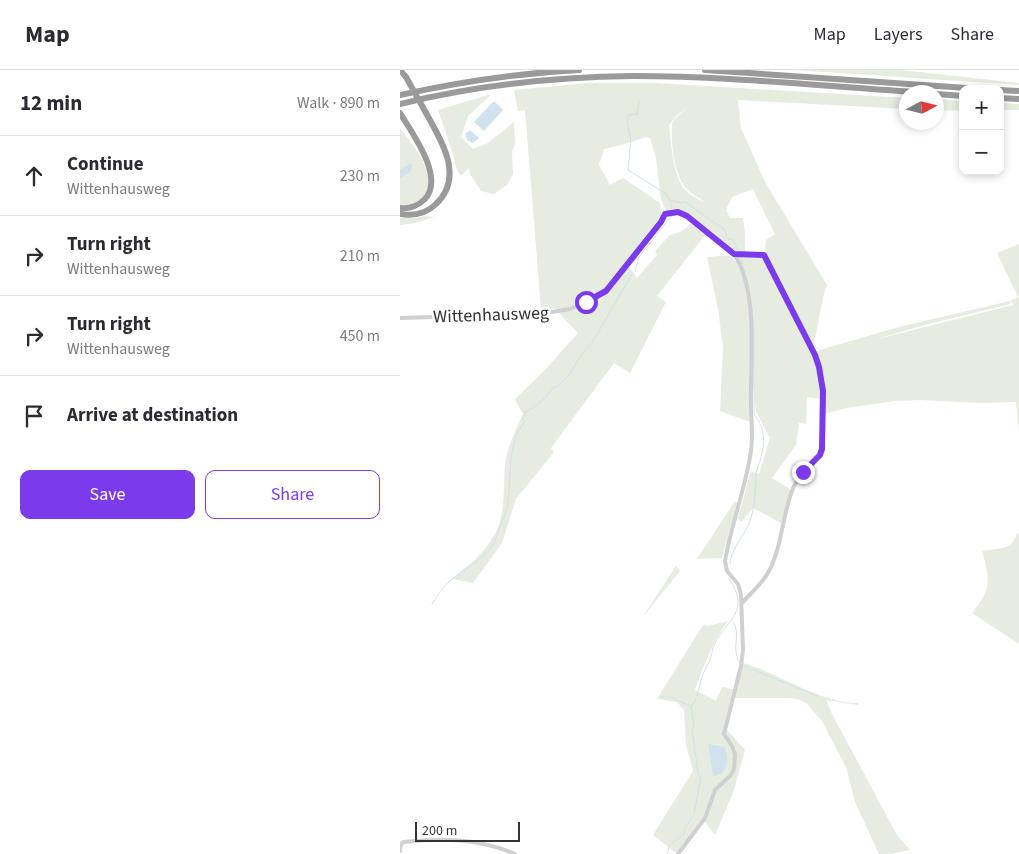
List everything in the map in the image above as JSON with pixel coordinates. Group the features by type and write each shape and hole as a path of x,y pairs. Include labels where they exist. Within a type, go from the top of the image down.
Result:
{"highway":[{"path":"400,214 419,214 434,207 442,198 449,184 450,171 448,156 441,139 402,70"},
{"path":"400,95 483,80 579,70"},
{"path":"705,70 959,87"},
{"path":"400,105 422,99 523,83 628,76 899,91"},
{"path":"1004,90 1019,91"},
{"path":"944,95 959,96"},
{"path":"1004,98 1019,99"},
{"path":"400,208 412,207 422,202 428,195 432,183 428,164 401,115"}],"street":[{"name":"Wittenhausweg","path":"400,318 540,314 570,309 606,291 661,222 665,214 678,212 687,216 734,254 741,269 750,306 753,439 748,469 724,561 727,571 738,584 742,604 741,666 724,734 732,746 734,769 730,776 715,790 704,818 678,854"},
{"path":"734,254 762,254 765,256 786,301 815,355 823,391 823,446 821,452 803,472 795,485 770,570 742,604"},
{"path":"400,851 401,843 436,839 460,839 488,844 515,854"}],"shaded area":[{"path":"795,70 902,70 1019,83 1019,85"},
{"path":"587,83 657,83 899,98 899,109 738,100 741,128 765,182 827,285 813,348 765,254 766,240 775,234 753,189 732,197 726,210 730,218 743,218 745,253 734,251 688,214 678,210 667,212 661,200 656,158 650,138 646,137 604,149 599,165 610,185 623,178 660,203 662,219 602,295 564,309 541,309 525,110 518,111 514,90","holes":["691,105 674,119 672,124 673,149 679,175 687,189 705,203 692,196 681,184 675,168 672,150 669,125 675,117"]},
{"path":"492,94 468,116 461,137 473,149 488,143 514,122 513,174 507,185 494,194 481,191 470,174 469,168 461,176 457,170 438,110"},
{"path":"944,100 959,101 959,110 944,111"},
{"path":"1004,103 1019,104 1019,110 1004,110"},
{"path":"400,128 422,159 427,173 428,187 422,198 409,205 400,206"},
{"path":"434,217 400,225 400,218"},
{"path":"692,223 706,234 657,296 666,302 630,373 614,363 551,448 554,452 516,499 502,543 473,583 452,579 481,553 491,541 499,526 506,458 523,414 515,399 542,373 578,333 559,313 597,300 597,305 628,265 637,278 657,255 655,251 670,235 680,232"},
{"path":"1019,244 1019,433 1016,402 895,401 847,408 823,414 824,386 816,351 899,327 1010,301 1011,304 924,325 873,340 1013,305 1011,300 1018,297 997,253"},
{"path":"731,255 740,268 749,309 751,334 750,422 720,411 723,347 718,309 707,257"},
{"path":"738,256 763,257 818,363 822,399 807,397 806,424 799,423 796,445 772,478 792,490 783,524 753,508 741,522 738,518 751,471 759,474 770,438 756,412 752,375 751,306"},
{"path":"735,501 737,503 722,558 697,559"},
{"path":"1019,532 1019,644 972,613 983,597 988,584 987,570 982,551 1009,545"},
{"path":"676,566 680,571 642,618"},
{"path":"728,621 713,645 695,690 716,701 722,687 733,689 723,730 727,730 745,750 734,790 715,835 705,822 701,821 676,853 653,835 693,771 686,745 684,710 677,702 657,699 703,625 708,626"},
{"path":"743,663 828,698 858,703 858,705 826,700 897,835 910,850 891,854 879,854 855,802 846,767 822,721 806,703 798,699 789,698 734,698"}],"water":[{"path":"494,101 503,110 484,131 474,122"},
{"path":"470,130 479,138 473,143 467,140 465,134"},
{"path":"411,163 412,168 410,172 400,178 400,170"},
{"path":"708,744 724,747 726,751 726,765 722,773 718,775 713,776"}],"waterway":[{"path":"639,101 637,115 629,115 627,122 631,139 628,170 666,194 670,200 681,203 685,202 725,230 727,238 733,240 738,251"},
{"path":"670,200 672,209"},
{"path":"635,271 639,257 672,215"},
{"path":"740,256 749,288"},
{"path":"432,604 448,582 482,557 492,545 505,515 515,439 525,422 522,418 525,416 525,412 536,405 552,388 568,377 581,355 592,343 632,274"},
{"path":"730,564 732,554 748,526 752,514 756,472 762,454 763,436 761,425 754,414 754,328 752,307"},
{"path":"697,696 714,645 738,607 738,599 729,578"},
{"path":"733,622 736,631 736,653 740,663"},
{"path":"744,666 817,696"},
{"path":"660,697 671,697 690,706"},
{"path":"694,813 701,778 698,773 692,729 694,724 691,707 696,699"},
{"path":"667,854 670,845 684,834 685,828 692,817"}],"route":[{"path":"586,302 606,291 611,286 645,244 665,217 665,214 678,212 687,216 734,254 764,255 815,355 822,381 823,446 820,455 803,472"}]}
